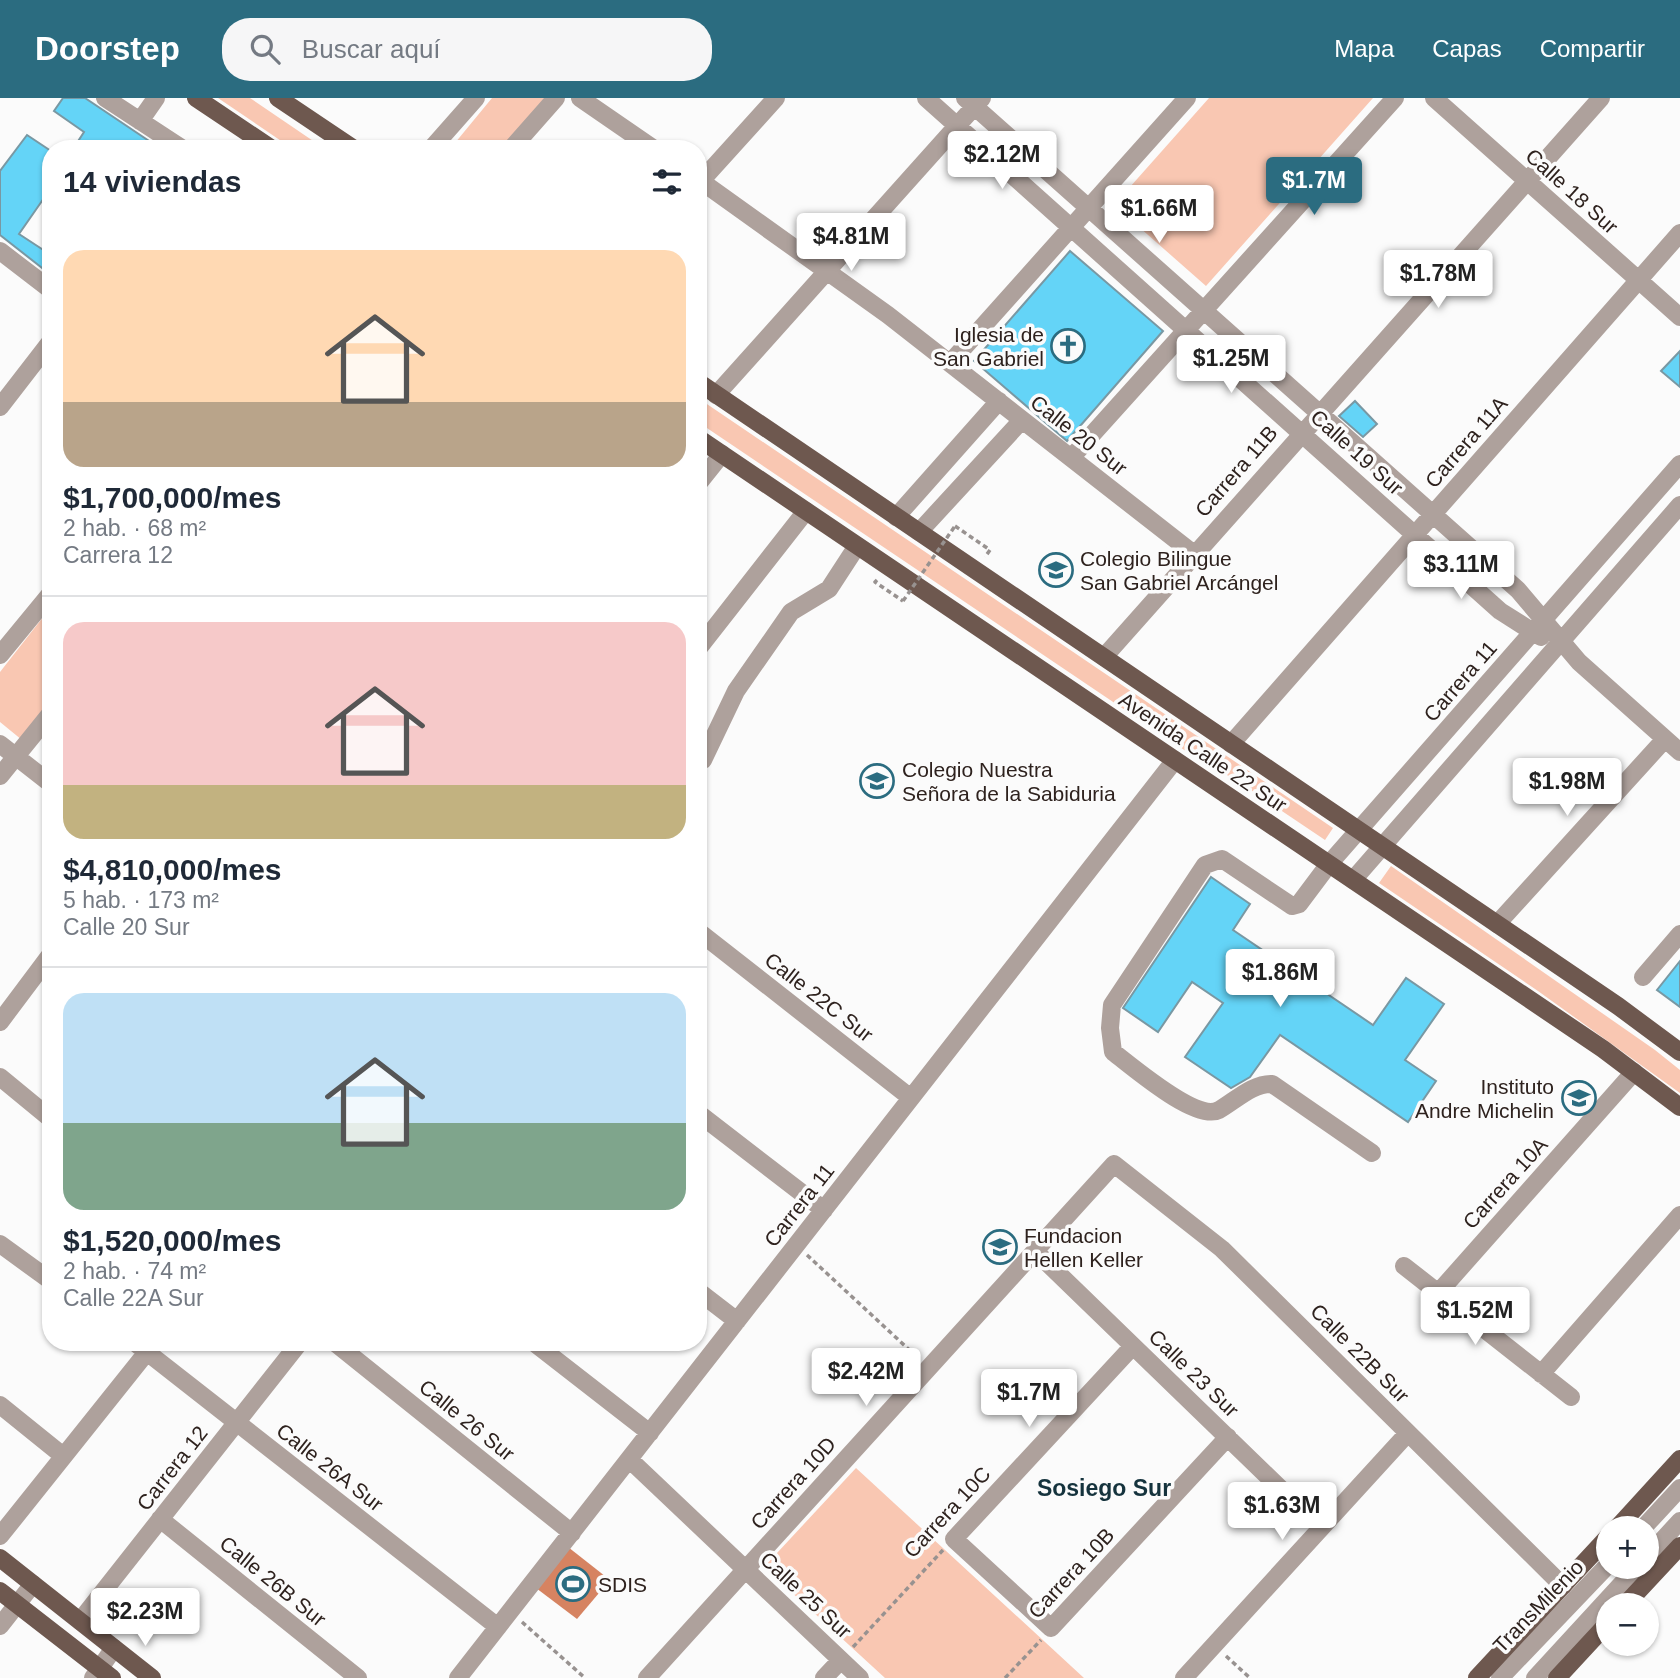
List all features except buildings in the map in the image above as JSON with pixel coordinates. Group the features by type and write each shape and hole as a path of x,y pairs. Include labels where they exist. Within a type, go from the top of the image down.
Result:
{"main road":[{"path":"196,98 259,140"},
{"path":"278,98 341,140"},
{"name":"Avenida Calle 22 Sur","path":"707,388 1497,924 1680,1052"},
{"name":"Avenida Calle 22 Sur","path":"707,444 1353,880 1634,1072 1680,1107"},
{"path":"1628,1516 1680,1459"},
{"path":"1636,1593 1680,1546"},
{"path":"1477,1678 1596,1550"},
{"path":"0,1558 152,1678"},
{"path":"0,1591 102,1675"},
{"path":"1557,1678 1596,1636"}],"street":[{"path":"105,98 170,140"},
{"path":"141,121 156,98"},
{"path":"439,140 476,98"},
{"path":"518,140 556,98"},
{"path":"580,98 641,140"},
{"path":"707,172 776,98"},
{"name":"Calle 19 Sur","path":"926,98 1500,611 1538,626"},
{"path":"950,363 1187,98"},
{"path":"1071,457 1395,98"},
{"name":"Calle 18 Sur","path":"1434,98 1680,317"},
{"name":"Carrera 11B","path":"1104,657 1301,432 1601,98"},
{"path":"716,395 958,126 974,101"},
{"name":"Calle 19 Sur","path":"974,101 1089,208 1518,590 1538,626 1680,752"},
{"name":"Calle 20 Sur","path":"707,185 828,270 1194,554"},
{"name":"Carrera 11A","path":"1231,744 1680,233"},
{"path":"0,251 42,282"},
{"path":"0,407 42,353"},
{"path":"896,517 999,401"},
{"path":"919,532 1022,420"},
{"path":"707,473 722,454"},
{"name":"Carrera 11","path":"1372,1153 1272,1084 1262,1083 1216,1112 1205,1113 1189,1106 1113,1052 1110,1028 1112,1005 1205,865 1222,859 1292,906 1307,896 1329,864 1680,464"},
{"path":"1353,880 1558,644 1677,514 1651,497"},
{"path":"707,638 806,511"},
{"path":"707,752 736,691 791,612 829,589 857,545"},
{"path":"0,655 42,604"},
{"path":"0,776 42,724"},
{"path":"1497,924 1665,738"},
{"path":"0,744 42,777"},
{"name":"Carrera 11","path":"458,1678 1175,760"},
{"path":"1643,977 1680,934"},
{"name":"Calle 22C Sur","path":"707,938 911,1098"},
{"path":"0,1022 42,969"},
{"name":"Carrera 10A","path":"1438,1293 1634,1072"},
{"path":"0,1077 42,1112"},
{"path":"707,1119 824,1210"},
{"name":"Carrera 10D","path":"646,1678 1114,1164"},
{"name":"Calle 22B Sur","path":"1114,1164 1222,1249 1563,1586"},
{"path":"1541,1374 1680,1215"},
{"path":"0,1244 42,1274"},
{"name":"Calle 23 Sur","path":"1035,1251 1321,1528"},
{"path":"1404,1266 1571,1397"},
{"path":"707,1298 737,1321"},
{"name":"Carrera 10C","path":"954,1539 1133,1346"},
{"path":"0,1536 141,1351"},
{"name":"Calle 26A Sur","path":"151,1351 236,1422 498,1627"},
{"name":"Carrera 12","path":"80,1621 293,1351"},
{"name":"Calle 26 Sur","path":"345,1351 572,1533"},
{"path":"545,1351 650,1433"},
{"path":"0,1405 62,1455"},
{"path":"1184,1678 1408,1433"},
{"name":"Carrera 10B","path":"1051,1628 1227,1437"},
{"name":"Calle 25 Sur","path":"629,1459 860,1678"},
{"path":"1654,1516 1680,1488"},
{"name":"Calle 26B Sur","path":"160,1519 358,1678"},
{"path":"1659,1544 1680,1521"},
{"path":"954,1539 1051,1628"},
{"name":"TransMilenio","path":"1500,1678 1596,1578"},
{"path":"1535,1678 1626,1579"},
{"path":"0,1626 33,1584"},
{"path":"102,1675 114,1648"},
{"path":"824,1678 841,1660"}],"path":[{"path":"875,582 903,601 955,526 989,550"},
{"path":"796,1245 929,1368"},
{"name":"Carrera 10C","path":"841,1660 954,1539"},
{"path":"510,1612 585,1678"},
{"name":"Carrera 10B","path":"1006,1678 1051,1628"},
{"path":"1214,1645 1250,1678"}],"shaded area":[{"path":"218,98 250,98 312,140 280,140"},
{"path":"492,98 547,98 512,140 457,140"},
{"path":"1209,98 1373,98 1206,286 1114,205"},
{"path":"707,404 1333,828 1325,840 1233,778 1208,766 707,428"},
{"path":"42,618 42,716 22,740 0,722 0,672"},
{"path":"1391,866 1655,1050 1680,1070 1680,1093 1538,991 1379,883"},
{"path":"856,1468 1084,1678 885,1678 764,1567"},
{"name":"SDIS","path":"568,1547 610,1580 577,1619 536,1588"}],"place":[{"name":"Iglesia de San Gabriel","path":"1068,346"},
{"name":"Colegio Bilingue San Gabriel Arcángel","path":"1056,570"},
{"name":"Colegio Nuestra Señora de la Sabiduria","path":"877,781"},
{"name":"Instituto Andre Michelin","path":"1579,1098"},
{"name":"Fundacion Hellen Keller","path":"1000,1247"},
{"name":"SDIS","path":"573,1584"}],"district":[{"name":"Sosiego Sur","path":"1104,1488"}]}
